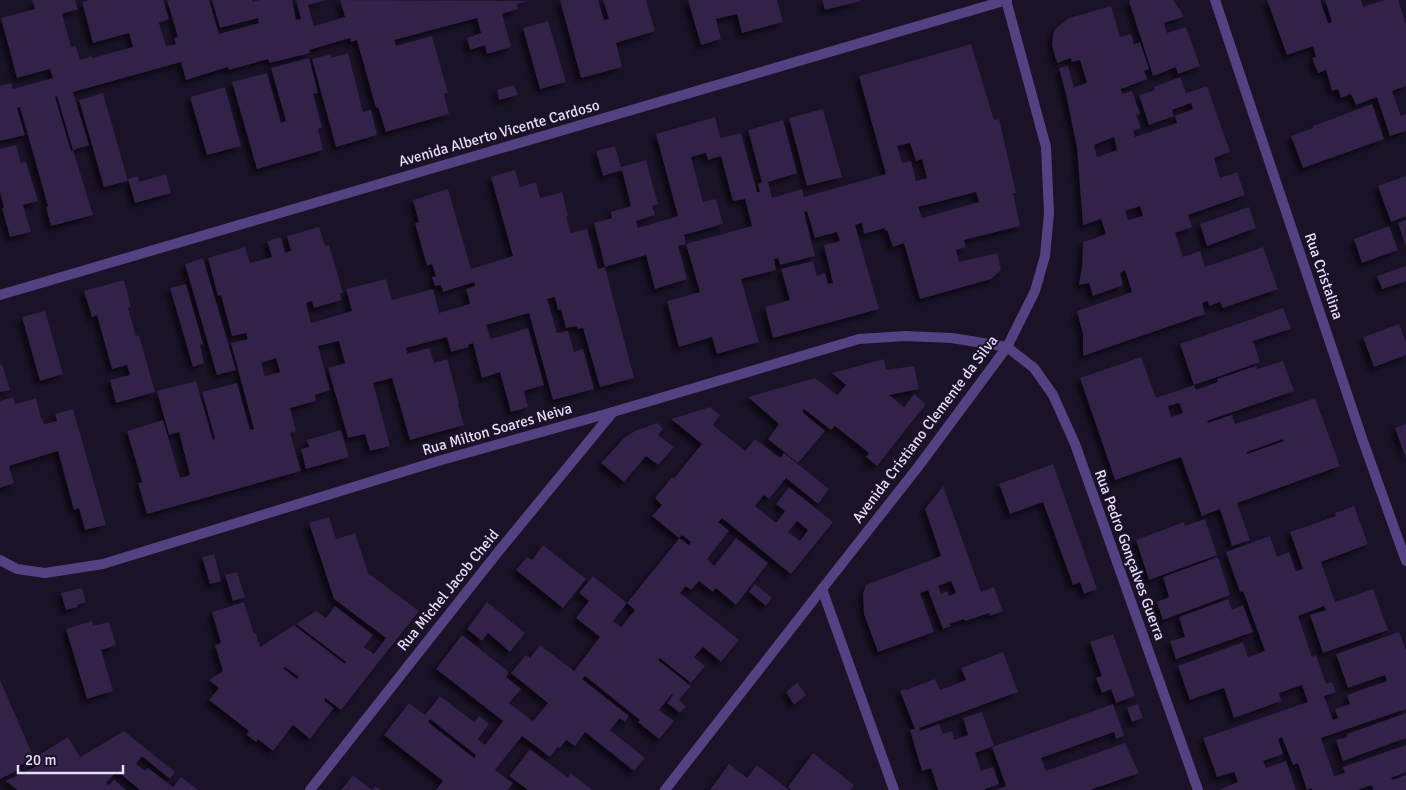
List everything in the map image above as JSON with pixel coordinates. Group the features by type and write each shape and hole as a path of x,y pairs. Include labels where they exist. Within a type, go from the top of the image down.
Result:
{"street":[{"name":"Avenida Alberto Vicente Cardoso","path":"0,295 1006,0"},
{"name":"Avenida Cristiano Clemente da Silva","path":"666,790 918,467 1007,347 1035,291 1045,256 1049,213 1046,147 1006,0"},
{"name":"Rua Cristalina","path":"1215,0 1360,432 1406,561"},
{"name":"Rua Milton Soares Neiva","path":"0,560 17,570 45,573 103,564 438,461 613,412 859,339 905,336 952,338 1007,347"},
{"name":"Rua Pedro Gonçalves Guerra","path":"1007,347 1034,368 1039,375 1053,395 1075,444 1198,790"},
{"name":"Rua Michel Jacob Cheid","path":"310,790 492,560 613,412"},
{"path":"822,589 894,790"}],"building":[{"path":"32,0 75,0 78,9 62,14 71,47 76,46 80,60 133,47 129,33 93,43 82,2 90,0 163,0 169,19 159,23 166,46 176,44 174,38 178,37 167,0 209,0 219,34 259,23 258,18 220,28 212,0 252,0 253,2 259,0 292,0 296,20 301,19 296,0 326,0 308,5 314,26 345,17 340,0 529,1 517,4 518,9 502,14 511,47 487,54 485,45 470,50 467,38 481,33 477,18 394,40 396,46 432,36 448,93 444,94 449,114 386,132 378,107 376,108 357,40 351,42 350,38 309,50 310,53 270,63 268,59 229,70 228,67 186,80 181,62 73,92 89,145 73,150 93,215 51,226 46,207 48,206 20,107 17,108 25,135 0,141 0,86 11,83 13,89 53,78 50,69 17,78 1,18 35,9","holes":["57,96 73,150 71,151 55,97"]},
{"path":"560,0 598,0 604,20 609,19 603,0 646,0 655,31 616,43 622,67 581,78"},
{"path":"688,0 777,0 783,22 742,33 737,14 716,19 721,39 701,45"},
{"path":"822,0 861,0 861,1 825,10"},
{"path":"1173,0 1183,17 1164,23 1167,33 1186,27 1200,66 1178,74 1176,67 1153,76 1129,1"},
{"path":"1267,0 1320,0 1328,23 1332,22 1325,0 1361,0 1363,7 1384,0 1398,0 1406,24 1406,86 1392,91 1401,116 1406,114 1406,131 1390,136 1377,97 1356,105 1351,94 1341,98 1338,89 1332,91 1326,70 1318,73 1312,58 1316,57 1313,46 1287,55"},
{"path":"1111,6 1120,37 1131,34 1134,45 1140,42 1149,69 1144,71 1147,79 1121,89 1122,94 1132,91 1140,114 1136,115 1141,128 1133,131 1135,137 1177,123 1175,116 1193,109 1191,103 1172,110 1174,116 1149,125 1139,95 1155,90 1154,87 1180,77 1186,93 1207,86 1230,152 1214,158 1220,178 1237,172 1245,195 1188,215 1192,227 1175,233 1183,257 1200,251 1205,267 1263,247 1278,289 1223,308 1220,302 1209,306 1208,301 1202,303 1205,314 1083,356 1083,334 1077,311 1132,292 1125,270 1120,273 1123,285 1093,296 1089,283 1079,285 1083,242 1106,234 1101,219 1083,225 1077,148 1059,68 1068,66 1074,87 1087,83 1080,60 1072,62 1071,58 1057,63 1052,45 1053,34 1056,28 1069,18","holes":["1114,137 1117,150 1097,157 1094,145","1140,206 1143,216 1128,220 1125,211"]},
{"path":"548,21 566,82 540,89 523,28"},
{"path":"971,44 994,120 999,119 1016,193 1013,193 1020,226 964,240 966,247 956,250 959,262 997,253 1001,270 991,279 920,299 904,243 893,247 885,228 864,234 862,223 855,225 879,309 773,338 765,307 790,300 781,269 813,261 817,276 825,273 828,284 833,283 824,245 840,241 837,232 815,238 807,211 804,212 815,256 780,265 778,258 774,259 776,270 741,279 759,342 717,354 712,337 679,347 667,301 700,292 686,244 678,246 687,279 655,289 646,255 605,267 594,223 612,218 611,212 631,206 622,170 603,176 596,151 615,146 621,167 646,160 658,204 652,206 655,215 636,221 638,228 678,216 656,134 715,117 720,138 741,133 757,192 760,192 758,184 762,182 748,130 783,120 797,173 768,182 772,198 802,189 804,197 886,174 859,76","holes":["910,143 916,161 922,159 927,178 916,181 911,161 902,163 897,146","706,153 708,160 721,156 733,201 745,199 752,226 686,244 684,235 723,224 716,199 703,202 691,157","976,192 979,202 922,218 918,207"]},
{"path":"348,53 363,112 371,110 377,135 336,147 312,59 331,54 331,58"},
{"path":"309,58 318,93 313,94 322,127 318,129 323,150 257,169 232,82 267,73 281,123 286,121 271,68"},
{"path":"514,85 518,95 499,100 497,90"},
{"path":"225,87 241,146 207,155 190,97"},
{"path":"103,93 128,181 104,187 79,100"},
{"path":"1372,104 1384,139 1303,168 1291,136"},
{"path":"823,109 842,177 807,186 789,118"},
{"path":"16,145 21,163 26,162 38,201 23,205 31,232 10,237 2,208 4,208 0,192 0,149"},
{"path":"515,170 520,187 536,182 540,198 562,192 571,233 587,229 598,269 605,267 634,378 600,387 583,328 578,329 576,326 566,328 561,309 558,310 555,297 547,299 557,333 568,331 574,352 583,349 594,389 553,400 529,313 486,325 491,339 528,328 544,385 524,391 528,407 511,412 500,372 482,378 473,343 468,345 469,347 451,352 447,337 406,348 407,354 429,348 434,363 447,359 464,425 410,440 392,378 373,383 390,446 370,451 365,434 348,438 328,368 345,363 339,341 318,346 330,390 315,395 316,401 290,408 296,431 290,433 301,471 147,514 138,483 142,482 127,431 163,420 180,478 190,475 179,432 169,435 157,391 196,381 213,440 215,439 202,392 237,383 250,430 254,429 231,343 248,339 246,333 232,336 221,295 218,296 208,258 245,247 250,263 272,257 267,241 281,237 285,253 291,251 287,236 319,227 325,246 329,245 343,293 340,293 342,300 314,308 312,301 306,303 311,323 352,311 346,289 386,279 392,300 433,289 439,313 470,304 466,289 475,286 474,282 443,292 441,285 435,286 432,277 436,276 432,264 427,266 415,223 419,222 413,200 448,189 471,269 513,256 491,177","holes":["276,358 280,372 265,376 261,363"]},
{"path":"166,174 171,193 135,203 128,179 138,176 139,182"},
{"path":"1406,176 1406,216 1391,222 1378,186"},
{"path":"1249,207 1256,228 1207,246 1200,224"},
{"path":"1406,220 1406,246 1398,223"},
{"path":"1389,226 1398,250 1362,263 1354,239"},
{"path":"203,258 236,370 217,375 185,264"},
{"path":"1406,266 1406,281 1382,289 1377,276"},
{"path":"124,280 131,307 128,308 136,336 139,335 155,392 116,403 110,380 130,375 127,365 112,369 97,315 92,317 84,291"},
{"path":"186,284 203,344 200,345 204,363 193,367 170,288"},
{"path":"1283,308 1291,329 1253,341 1260,362 1194,385 1180,344"},
{"path":"45,311 63,374 40,381 22,317"},
{"path":"1399,324 1406,342 1406,355 1374,367 1363,337"},
{"path":"1141,357 1156,398 1194,385 1196,390 1218,382 1217,379 1256,366 1257,369 1283,361 1294,391 1207,421 1208,423 1232,415 1235,424 1315,398 1340,466 1237,503 1250,540 1232,546 1220,509 1202,516 1181,457 1115,480 1080,378","holes":["1179,403 1183,413 1171,417 1168,406","1283,439 1284,441 1247,454 1247,452"]},
{"path":"884,359 886,370 914,366 919,389 889,395 904,407 914,394 926,404 877,466 866,457 869,453 835,426 831,430 804,409 802,412 825,431 798,463 768,439 779,424 748,397 815,378 837,395 846,385 832,373"},
{"path":"2,364 10,390 0,392 0,365"},
{"path":"13,397 15,404 36,398 44,424 57,421 55,414 73,409 106,525 85,530 79,508 74,510 58,451 9,466 14,483 0,488 0,401"},
{"path":"710,407 720,415 713,425 745,451 755,439 780,458 784,453 829,489 818,504 786,478 769,499 764,495 755,506 776,523 785,511 776,504 789,487 833,522 791,574 722,518 718,522 729,531 707,559 714,566 736,538 768,563 736,605 716,588 713,592 699,581 691,590 686,586 680,593 739,640 721,662 703,647 694,657 705,666 691,683 660,658 658,660 691,686 679,700 686,706 680,713 667,703 672,694 659,710 674,721 659,739 638,722 640,720 585,676 582,679 629,716 625,722 620,718 610,730 645,758 634,771 585,732 575,746 566,740 550,757 522,736 495,770 513,783 508,790 436,790 443,781 384,735 409,703 425,715 440,696 474,722 479,716 489,724 478,739 485,745 503,721 436,669 462,635 509,672 506,677 521,689 509,703 533,721 548,703 511,673 526,655 530,658 540,645 574,671 600,637 576,618 589,601 579,593 593,576 627,603 679,538 652,516 662,505 655,498 702,444 671,419","holes":["797,521 808,530 800,541 788,532","682,535 691,542 689,545 679,538","627,603 635,610 621,627 613,621","430,719 476,755 474,758 428,722"]},
{"path":"657,423 663,429 658,435 674,447 658,465 646,456 624,482 601,463 624,438 635,431"},
{"path":"1406,424 1406,458 1395,428"},
{"path":"341,430 349,457 306,469 301,449 309,447 307,440"},
{"path":"1053,464 1097,589 1084,594 1080,582 1073,585 1043,502 1010,514 999,484"},
{"path":"943,486 981,592 994,587 1003,611 990,616 989,613 965,621 964,619 949,624 951,626 943,629 928,590 920,593 934,632 878,652 864,614 863,594 866,585 941,556 925,509","holes":["951,581 956,593 949,596 947,591 941,594 938,586"]},
{"path":"1354,506 1368,544 1321,562 1335,602 1373,589 1388,630 1323,653 1310,615 1326,610 1324,606 1298,616 1312,657 1316,655 1326,684 1332,682 1336,692 1324,696 1333,720 1338,718 1335,709 1350,704 1347,695 1387,681 1385,675 1348,688 1336,654 1399,632 1406,650 1406,709 1321,738 1334,776 1345,773 1343,767 1406,745 1406,772 1391,778 1392,780 1406,775 1406,790 1373,790 1372,785 1357,790 1312,790 1312,788 1307,790 1298,763 1293,765 1282,737 1278,739 1283,754 1263,761 1266,768 1286,761 1296,790 1222,790 1238,782 1234,772 1217,777 1203,738 1308,702 1302,685 1279,693 1281,701 1234,718 1224,688 1190,700 1178,666 1243,642 1248,657 1265,651 1243,591 1240,592 1226,552 1270,536 1277,557 1289,552 1296,571 1303,569 1290,532 1336,516 1335,513"},
{"path":"329,517 336,539 355,533 368,573 419,611 341,710 325,698 324,701 334,708 310,739 293,725 273,751 258,739 256,742 246,735 249,731 209,700 219,688 209,680 223,671 215,645 221,643 212,612 244,602 260,647 294,625 345,664 346,662 296,624 316,611 326,618 335,606 373,635 364,647 374,654 386,638 334,599 309,523","holes":["285,667 299,677 297,679 283,668"]},
{"path":"1205,519 1217,555 1149,580 1136,540 1184,522 1185,526"},
{"path":"543,545 586,579 563,608 516,570 527,557 532,560"},
{"path":"214,554 221,581 210,584 202,557"},
{"path":"1218,557 1230,595 1163,620 1157,602 1169,597 1163,577"},
{"path":"237,572 245,597 233,601 225,575"},
{"path":"755,584 772,598 766,606 749,592"},
{"path":"82,588 86,602 77,605 78,607 66,610 61,593"},
{"path":"1228,599 1232,610 1243,605 1253,632 1176,659 1170,641 1185,637 1179,617"},
{"path":"487,602 525,633 510,652 488,633 482,641 467,629"},
{"path":"92,621 93,626 109,622 116,645 101,650 113,691 87,699 66,629"},
{"path":"1113,634 1135,696 1116,703 1111,689 1102,693 1096,678 1102,676 1090,642"},
{"path":"1003,652 1018,692 919,728 920,731 939,724 943,734 952,731 954,740 968,735 963,718 982,712 994,746 975,753 981,771 993,767 999,784 983,790 938,790 931,768 922,771 910,730 915,729 900,691 935,679 940,690 966,680 961,668"},
{"path":"0,680 34,758 68,737 80,757 124,731 175,772 170,779 142,756 136,764 145,771 148,768 173,787 181,777 198,790 140,790 117,771 106,783 109,785 114,780 126,790 17,790 6,781 37,766 34,759 17,767 19,770 0,779"},
{"path":"797,682 806,695 794,705 786,692"},
{"path":"1113,704 1124,735 1116,739 1114,732 1041,758 1046,771 1125,743 1139,773 1090,790 996,790 1006,786 992,747"},
{"path":"1138,704 1143,718 1132,722 1127,708"},
{"path":"1406,713 1406,738 1343,761 1336,740 1348,737 1347,734"},
{"path":"530,749 568,778 571,773 592,790 528,790 509,776"},
{"path":"813,753 854,785 850,790 791,790 788,787"},
{"path":"729,764 747,778 757,765 789,790 710,790"},
{"path":"353,775 372,790 341,790"},
{"path":"375,786 380,790 372,790"}]}
